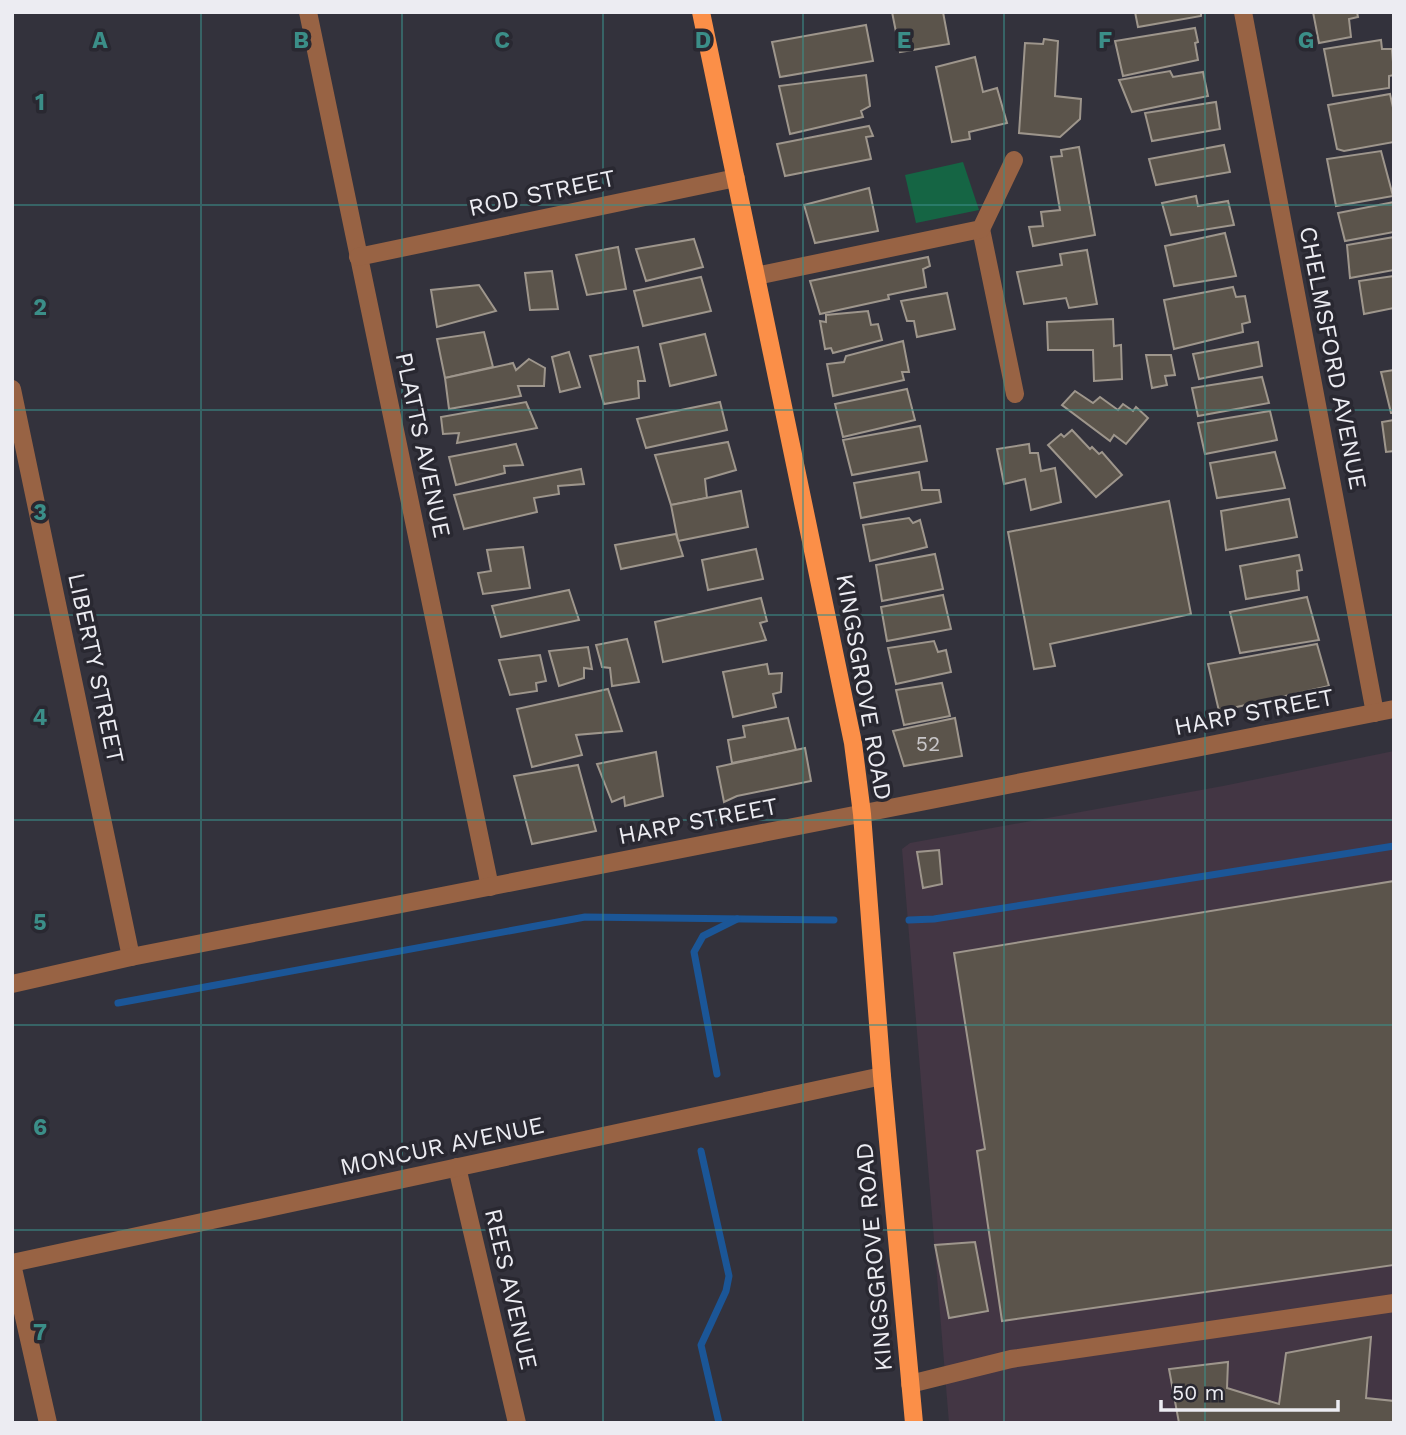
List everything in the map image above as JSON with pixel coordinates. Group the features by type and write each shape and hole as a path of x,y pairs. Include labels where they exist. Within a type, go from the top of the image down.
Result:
{"main road":[{"name":"KINGSGROVE ROAD","path":"701,12 853,743 862,814 882,1076 914,1423"}],"street":[{"name":"PLATTS AVENUE","path":"308,12 490,887"},
{"name":"CHELMSFORD AVENUE","path":"1243,12 1375,713"},
{"path":"1014,160 981,229 1016,394"},
{"name":"ROD STREET","path":"358,257 736,178"},
{"path":"756,276 981,229"},
{"name":"LIBERTY STREET","path":"12,389 131,957"},
{"name":"HARP STREET","path":"12,984 131,957 1394,709"},
{"name":"MONCUR AVENUE","path":"12,1263 882,1076"},
{"name":"REES AVENUE","path":"457,1167 517,1423"},
{"path":"12,1263 48,1423"},
{"path":"910,1384 1011,1359 1394,1303"}],"shaded area":[{"path":"1394,751 1394,1423 949,1423 902,849 910,843 1223,786"}],"green space":[{"path":"963,162 979,210 916,223 905,175"}],"building":[{"path":"892,12 943,12 949,44 900,52"},
{"path":"1135,12 1201,12 1201,16 1138,27"},
{"path":"1313,12 1357,12 1358,17 1349,19 1351,37 1319,43"},
{"path":"866,25 873,61 780,77 772,42"},
{"path":"1195,28 1198,60 1123,76 1115,41"},
{"path":"1044,39 1058,41 1055,96 1081,99 1080,119 1060,137 1019,133 1025,43 1043,44"},
{"path":"1381,40 1382,49 1392,49 1394,75 1389,76 1389,88 1333,96 1324,49"},
{"path":"975,57 983,92 997,88 1007,123 969,132 970,139 952,142 936,67"},
{"path":"1170,71 1173,77 1203,72 1208,96 1132,112 1119,80"},
{"path":"866,75 870,106 861,111 863,117 790,134 779,86"},
{"path":"1390,94 1394,112 1394,142 1344,151 1337,149 1328,105"},
{"path":"1216,102 1220,129 1152,141 1145,113"},
{"path":"869,126 873,136 866,137 871,159 785,176 777,144"},
{"path":"1224,145 1230,172 1156,185 1149,159"},
{"path":"1079,147 1095,235 1033,246 1029,227 1043,226 1041,212 1060,210 1051,157 1062,156 1061,150"},
{"path":"1381,151 1393,196 1336,206 1327,159"},
{"path":"869,188 878,231 815,243 804,205"},
{"path":"1196,196 1198,206 1228,201 1234,225 1171,235 1162,203"},
{"path":"1394,202 1394,232 1345,241 1338,213"},
{"path":"1225,233 1236,276 1174,286 1165,246"},
{"path":"1394,237 1394,270 1350,278 1347,245"},
{"path":"694,239 703,267 646,281 636,249"},
{"path":"618,247 626,289 587,295 576,255"},
{"path":"1087,250 1097,304 1069,308 1066,298 1024,304 1017,272 1062,265 1060,254"},
{"path":"928,257 930,266 923,269 926,287 888,295 889,299 820,314 810,281"},
{"path":"552,271 558,309 530,310 525,273"},
{"path":"1394,276 1394,308 1364,314 1359,281"},
{"path":"701,277 711,311 643,326 634,291"},
{"path":"479,285 496,311 437,327 431,290"},
{"path":"1233,287 1236,297 1245,296 1250,322 1242,324 1243,332 1174,349 1164,300"},
{"path":"947,293 955,329 917,337 914,321 907,321 901,301"},
{"path":"868,311 871,325 878,324 882,340 833,353 831,348 825,349 820,321 826,322 826,315"},
{"path":"1113,319 1114,346 1121,345 1122,379 1094,381 1093,350 1048,350 1047,322"},
{"path":"484,332 493,367 445,378 437,339"},
{"path":"705,334 716,375 670,386 660,344"},
{"path":"903,341 909,372 902,372 904,380 833,396 827,364 844,362 846,356"},
{"path":"1258,342 1262,366 1199,379 1193,354"},
{"path":"638,347 645,381 638,381 639,398 604,404 590,356"},
{"path":"569,352 580,387 560,392 552,357"},
{"path":"1146,355 1171,355 1175,375 1165,376 1167,385 1152,388"},
{"path":"529,359 545,368 544,386 518,386 521,396 449,409 445,378 513,363 516,370"},
{"path":"1394,370 1394,413 1391,413 1381,372"},
{"path":"1262,377 1269,403 1198,416 1192,388"},
{"path":"907,389 915,420 843,437 835,404"},
{"path":"1075,391 1093,403 1100,397 1118,410 1123,404 1133,411 1136,407 1148,418 1126,444 1114,435 1110,441 1062,405"},
{"path":"526,402 537,428 457,443 459,433 443,434 441,417"},
{"path":"720,402 727,430 646,448 637,419"},
{"path":"1270,411 1277,440 1205,454 1198,423"},
{"path":"1394,420 1394,451 1386,452 1382,422"},
{"path":"920,426 927,461 852,475 843,440"},
{"path":"1072,430 1090,449 1092,447 1099,454 1102,452 1122,475 1096,497 1048,445 1061,434 1064,437"},
{"path":"728,442 736,470 705,479 707,498 671,505 655,455"},
{"path":"516,444 523,465 504,466 505,473 456,485 449,457"},
{"path":"1029,444 1030,453 1038,453 1041,471 1055,468 1061,502 1031,510 1025,479 1004,484 997,449"},
{"path":"1275,452 1285,488 1217,498 1210,463"},
{"path":"581,469 584,484 558,486 559,494 534,498 537,512 464,529 454,495"},
{"path":"919,472 922,490 939,490 941,502 861,518 854,483"},
{"path":"741,491 748,527 678,541 671,505"},
{"path":"1289,499 1297,537 1226,550 1221,511"},
{"path":"1169,501 1191,614 1050,644 1055,666 1034,669 1008,532"},
{"path":"909,518 913,523 920,520 927,547 870,561 863,525"},
{"path":"676,534 683,556 621,569 615,545"},
{"path":"523,547 530,588 483,594 478,573 491,571 487,550"},
{"path":"756,549 763,579 708,590 702,560"},
{"path":"935,554 943,589 882,601 876,565"},
{"path":"1299,555 1302,570 1297,571 1299,590 1246,599 1240,566"},
{"path":"569,590 579,620 501,637 492,606"},
{"path":"943,595 951,629 887,641 881,607"},
{"path":"1307,597 1319,640 1240,653 1230,612"},
{"path":"761,598 767,621 760,623 766,640 663,662 655,622"},
{"path":"627,639 639,682 612,686 610,668 602,667 596,645"},
{"path":"934,641 938,652 946,650 951,672 896,684 888,648"},
{"path":"1317,644 1329,686 1219,711 1208,664"},
{"path":"588,647 592,669 584,668 584,678 559,686 549,651"},
{"path":"540,655 546,681 536,683 537,691 510,695 499,660"},
{"path":"767,664 769,674 782,673 781,692 773,694 776,707 733,717 723,672"},
{"path":"942,683 950,716 904,725 896,690"},
{"path":"608,689 622,731 576,735 582,755 532,767 517,709"},
{"path":"788,718 796,750 732,763 728,740 745,737 743,726"},
{"path":"955,718 962,756 904,766 893,731"},
{"path":"805,748 811,781 737,796 724,802 717,767"},
{"path":"656,752 663,796 625,806 624,797 612,802 597,764"},
{"path":"578,765 596,831 532,844 514,776"},
{"path":"939,850 942,884 923,888 917,852"},
{"path":"1394,881 1394,1265 1002,1321 977,1151 985,1149 954,953"},
{"path":"975,1242 988,1311 949,1318 935,1245"},
{"path":"1371,1337 1366,1398 1394,1401 1394,1423 1179,1423 1169,1369 1228,1362 1227,1388 1279,1404 1286,1353"}],"waterway":[{"path":"909,920 934,919 1394,846"},
{"path":"118,1003 585,917 834,920"},
{"path":"717,1074 694,952 703,936 737,919"},
{"path":"701,1151 729,1276 726,1291 701,1345 719,1423"}]}
